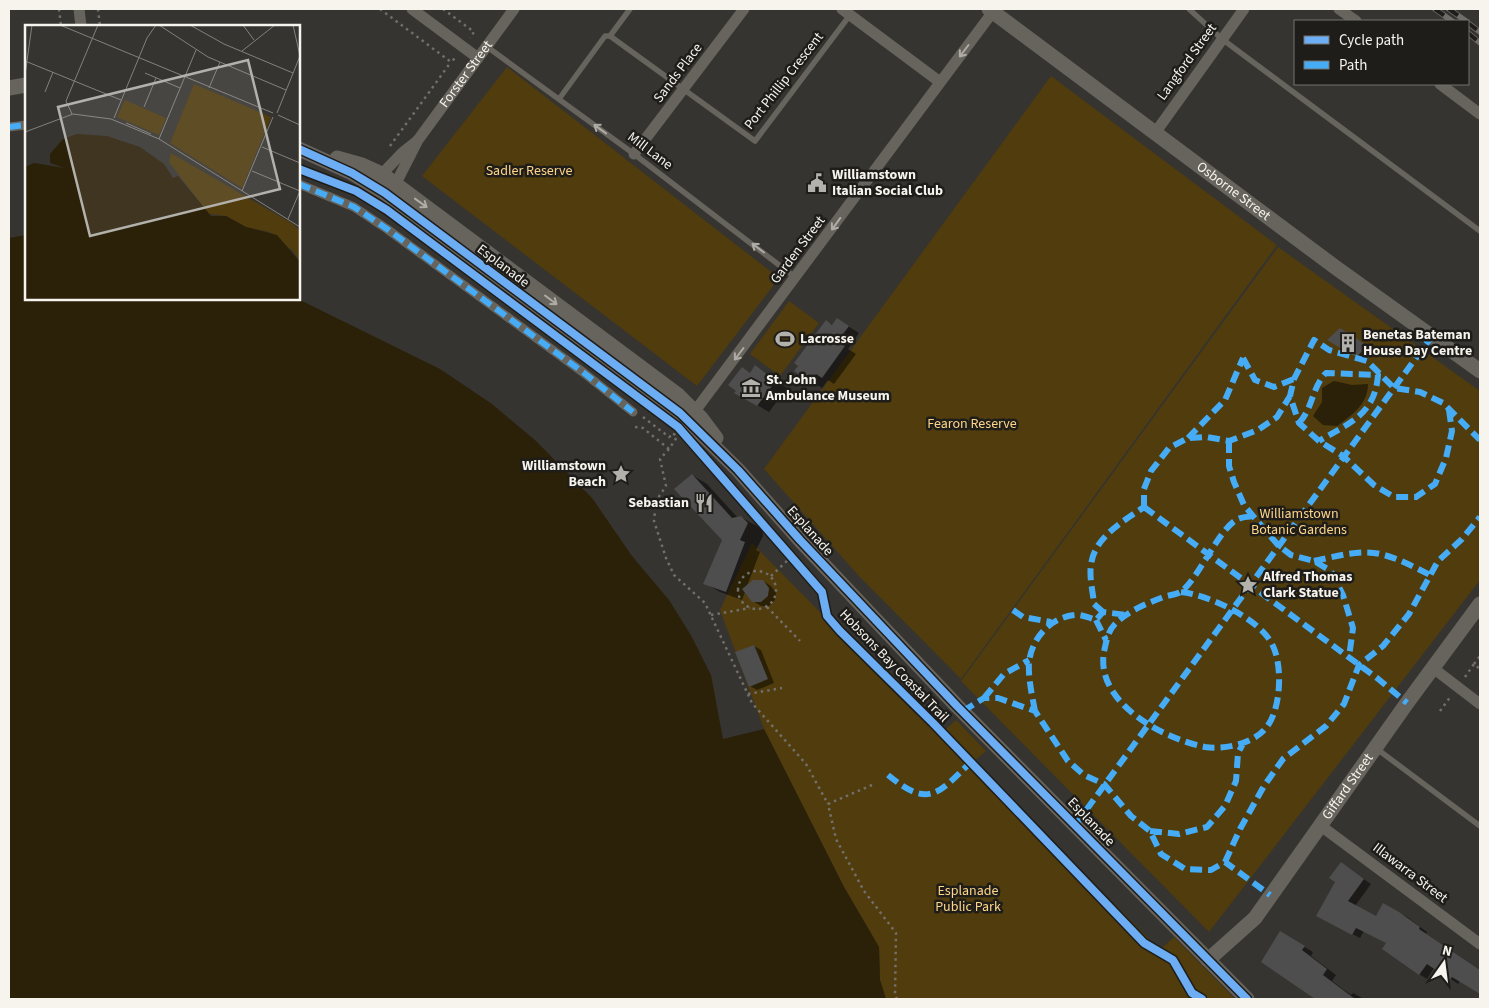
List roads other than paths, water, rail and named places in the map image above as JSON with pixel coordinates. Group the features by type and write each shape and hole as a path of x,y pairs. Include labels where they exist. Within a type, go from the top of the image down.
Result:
{"street":[{"path":"79,9 82,25"},
{"path":"412,9 478,58"},
{"name":"Forster Street","path":"388,183 514,9"},
{"name":"Sands Place","path":"634,154 744,9"},
{"name":"Langford Street","path":"1155,133 1244,9"},
{"path":"1339,9 1355,20"},
{"name":"Garden Street","path":"684,425 796,278 992,10"},
{"name":"Osborne Street","path":"992,10 1335,267 1480,371"},
{"path":"846,12 940,82"},
{"path":"1441,85 1480,114"},
{"path":"9,88 25,86"},
{"path":"9,127 25,125"},
{"name":"Forster Street","path":"388,183 402,153 418,140"},
{"name":"Esplanade","path":"300,148 362,164 668,387 684,425 738,470 800,540 897,643 1247,999"},
{"path":"300,184 354,207 387,229 584,373 633,412"},
{"name":"Giffard Street","path":"1208,960 1255,918 1480,604"},
{"path":"1433,668 1480,704"},
{"name":"Illawarra Street","path":"1321,826 1480,944"}],"lane":[{"path":"559,99 605,36 610,36 630,9"},
{"path":"1189,9 1222,39 1480,231"},
{"name":"Port Phillip Crescent","path":"610,36 755,141 846,12"},
{"name":"Mill Lane","path":"486,46 634,154 796,278"},
{"path":"1375,748 1480,826"}],"railway":[{"path":"1435,9 1451,20"},
{"path":"1449,9 1465,20"},
{"path":"1469,24 1480,32"},
{"path":"1469,34 1480,43"}],"place":[{"name":"Williamstown Italian Social Club","path":"817,183"},
{"name":"Lacrosse","path":"785,339"},
{"name":"Benetas Bateman House Day Centre","path":"1348,343"},
{"name":"St. John Ambulance Museum","path":"751,388"},
{"name":"Williamstown Beach","path":"621,474"},
{"name":"Sebastian","path":"704,503"},
{"name":"Alfred Thomas Clark Statue","path":"1248,585"}],"park label":[{"name":"Sadler Reserve","path":"529,171"},
{"name":"Fearon Reserve","path":"972,424"},
{"name":"Williamstown Botanic Gardens","path":"1299,522"},
{"name":"Esplanade Public Park","path":"968,900"}]}
